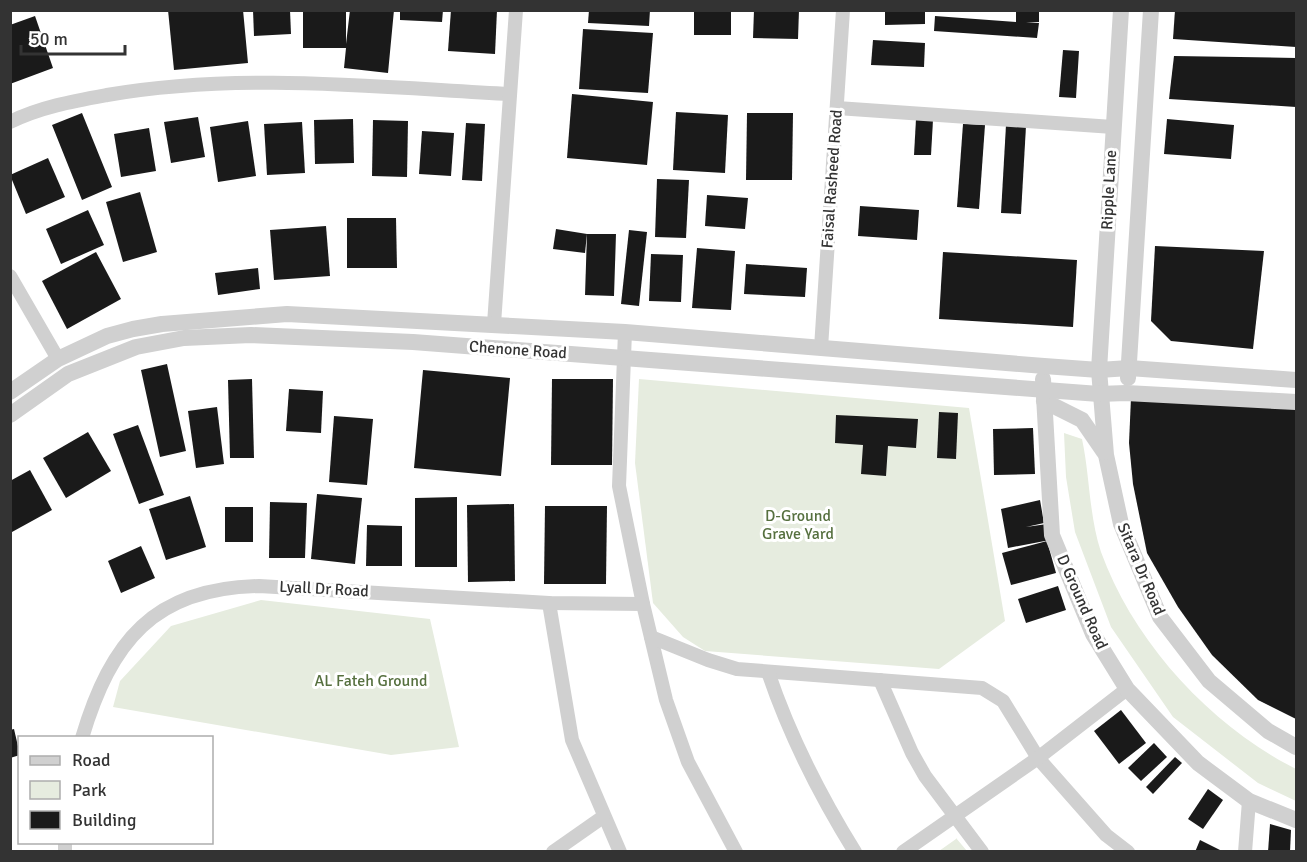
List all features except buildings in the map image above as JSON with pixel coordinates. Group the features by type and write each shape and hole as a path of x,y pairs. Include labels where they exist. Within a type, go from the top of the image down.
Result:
{"street":[{"path":"494,324 516,10"},
{"name":"Faisal Rasheed Road","path":"821,348 843,10"},
{"name":"Ripple Lane","path":"1099,370 1121,10"},
{"name":"Ripple Lane","path":"1126,393 1151,10"},
{"path":"10,122 67,102 203,83 259,81 510,94"},
{"path":"837,108 1113,127"},
{"path":"10,276 58,359"},
{"name":"Chenone Road","path":"10,392 58,359 107,336 162,324 276,314 625,332 1099,370 1129,368 1296,380"},
{"path":"625,332 619,486 643,604 666,700 688,762 736,852"},
{"name":"Chenone Road","path":"10,415 68,374 136,347 184,338 251,334 334,337 624,358 1043,395 1126,393 1296,402"},
{"name":"D Ground Road","path":"1044,366 1043,395 1052,535 1093,634 1127,689 1198,763 1250,801 1296,820"},
{"name":"Sitara Dr Road","path":"1099,370 1106,455 1121,524 1160,617 1209,681 1268,731 1296,747"},
{"path":"1043,395 1082,420 1106,455"},
{"name":"Lyall Dr Road","path":"83,736 106,677 137,630 161,610 201,592 231,587 259,586 549,603 643,604"},
{"path":"549,603 572,740 603,817 620,852"},
{"path":"651,637 708,660 738,669 982,688 1003,700 1038,758 1106,835 1128,852"},
{"path":"768,672 803,760 823,800 855,852"},
{"path":"880,680 912,753 953,817 982,852"},
{"path":"903,852 1038,758 1127,689"},
{"path":"1245,852 1250,801"},
{"path":"553,852 603,817"}],"green space":[{"name":"D-Ground Grave Yard","path":"639,379 969,408 1005,621 939,669 705,651 683,637 653,603 635,463"},
{"path":"1064,433 1082,439 1097,538 1115,586 1133,618 1179,678 1206,705 1234,730 1296,769 1296,801 1258,783 1173,717 1111,627 1075,532 1066,477"},
{"name":"AL Fateh Ground","path":"261,600 430,619 459,747 391,755 113,707 120,681 171,626"},
{"path":"956,839 967,851 939,851"}]}
